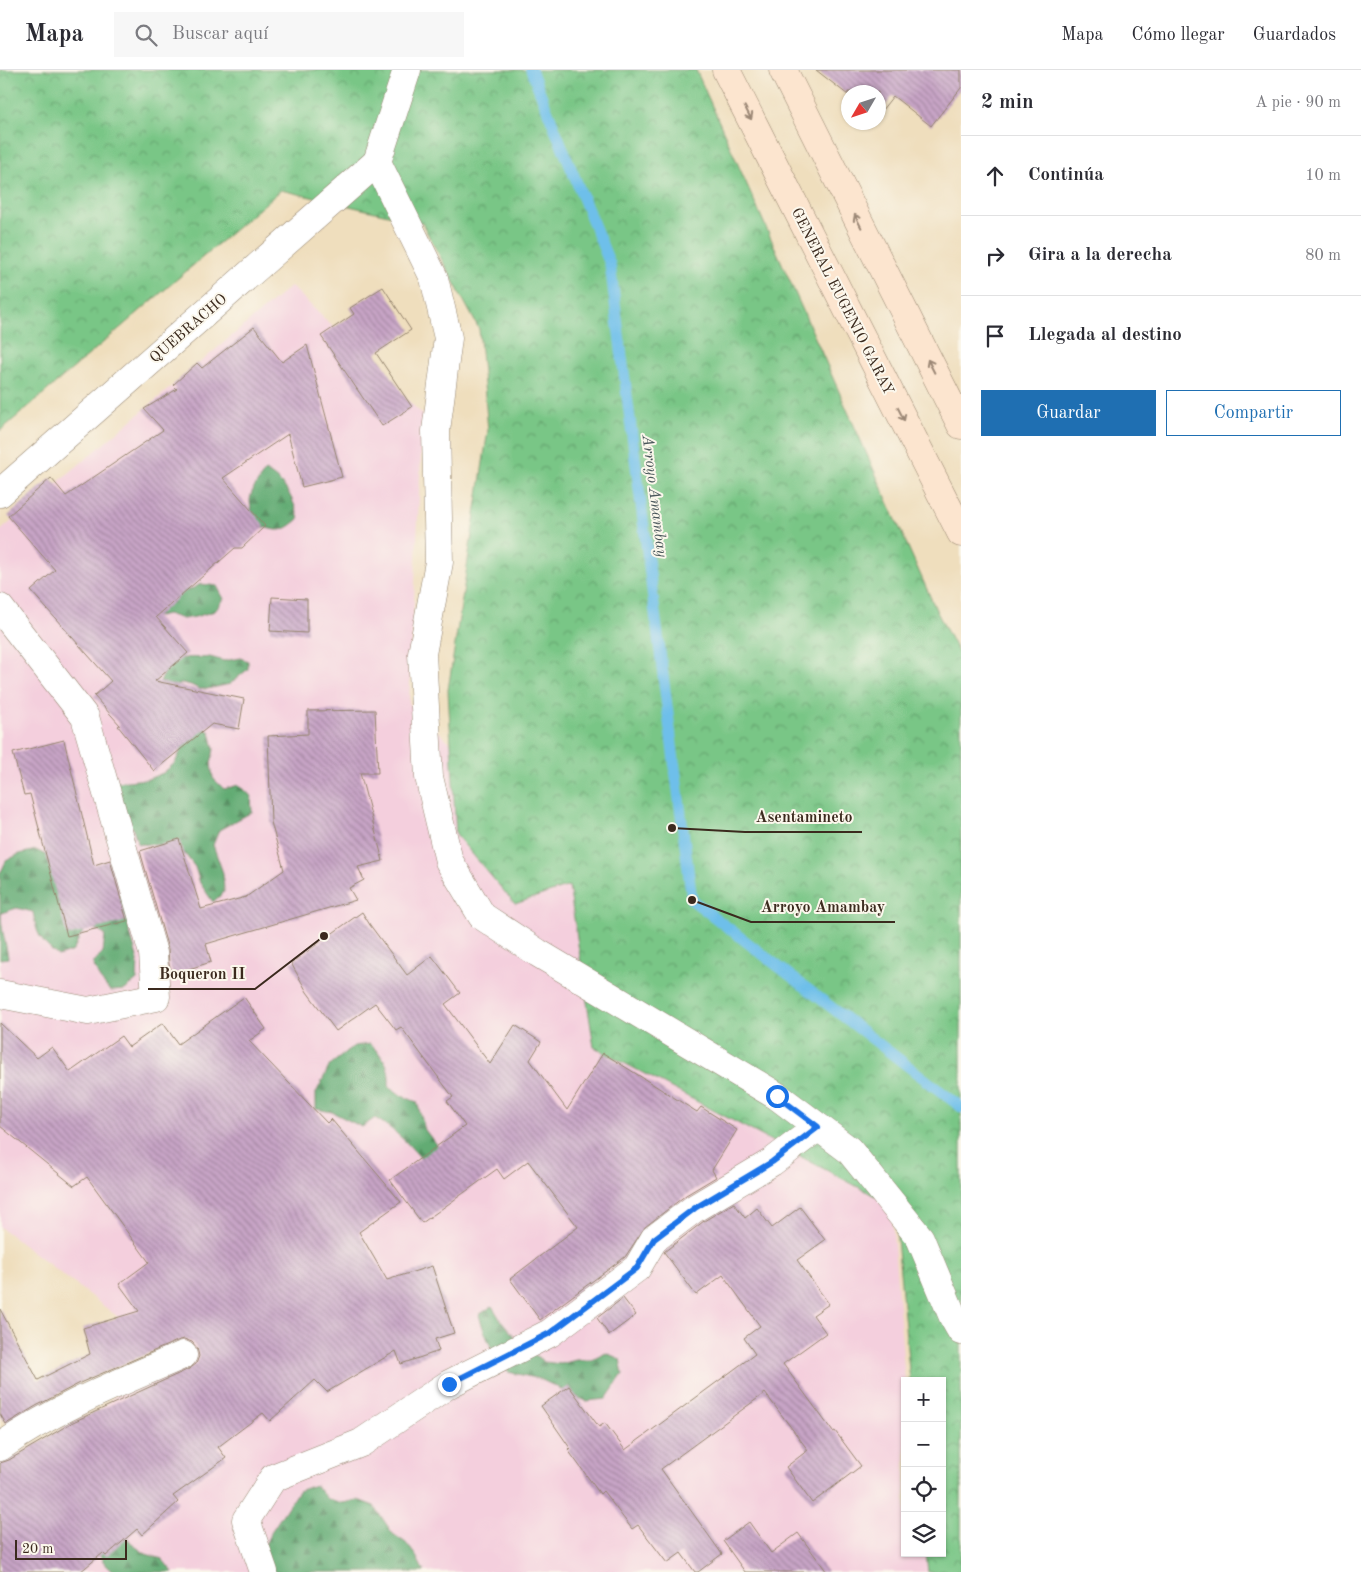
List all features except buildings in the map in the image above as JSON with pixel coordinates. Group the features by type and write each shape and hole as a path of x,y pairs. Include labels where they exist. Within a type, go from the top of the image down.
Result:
{"street":[{"path":"407,70 377,162 434,278 448,338 436,431 439,562 422,654 429,777 449,861 482,916 538,953 777,1096 849,1150 920,1238 961,1332"},
{"name":"GENERAL EUGENIO GARAY","path":"726,70 961,533"},
{"path":"783,70 961,425"},
{"name":"QUEBRACHO","path":"0,493 377,162"},
{"path":"0,608 85,717 153,952 156,997 88,1011 0,994"},
{"path":"264,1572 246,1520 273,1478 361,1443 449,1384 550,1333 637,1268 654,1239 695,1208 772,1162 818,1127"},
{"path":"0,1447 21,1432 84,1400 128,1378 183,1355"}],"shaded area":[{"path":"291,286 423,415 409,703 888,1169 905,1377 901,1377 901,1557 946,1557 961,1572 0,1572 0,1499 164,1352 0,1227 0,531"}],"green space":[{"path":"0,70 696,70 937,612 961,658 961,1572 928,1572 926,1557 946,1557 946,1377 910,1377 894,1206 594,1047 569,886 515,904 456,835 448,690 488,430 479,329 422,223 281,190 0,431"},
{"path":"265,471 283,485 291,497 299,519 284,529 276,530 258,525 251,508 250,502 253,491"},
{"path":"201,584 217,586 224,599 215,611 183,619 167,614 154,617 173,585 187,591"},
{"path":"210,657 224,661 240,658 248,661 248,669 230,684 207,689 199,689 183,683 176,686 160,682 168,668 177,660"},
{"path":"194,721 210,732 214,749 211,764 213,778 224,789 239,785 251,796 252,812 219,830 213,845 223,873 224,892 213,902 200,883 195,867 185,854 169,845 138,844 133,828 118,815 116,782 148,779 163,773 175,763 182,748 182,732"},
{"path":"36,850 123,897 128,912 129,930 138,960 137,980 125,990 110,991 100,979 93,964 103,952 105,935 90,926 80,936 73,951 58,956 40,937 33,912 17,908 1,913 8,958 0,959 0,874 6,861 19,854"},
{"path":"370,1044 386,1063 389,1073 389,1086 402,1096 417,1102 425,1130 443,1156 423,1161 401,1137 375,1118 362,1127 332,1112 316,1109 316,1093 330,1065 354,1046"},
{"path":"492,1306 520,1343 544,1362 561,1364 576,1360 592,1360 606,1353 620,1359 623,1374 606,1399 586,1401 540,1379 508,1372 497,1361 479,1315"},
{"path":"315,1485 327,1499 343,1503 358,1500 374,1506 393,1534 406,1543 416,1556 424,1572 270,1572 264,1547 271,1532 298,1491"},
{"path":"114,1521 133,1545 146,1554 162,1559 173,1572 115,1572 110,1569 101,1557 94,1537"}],"waterway":[{"name":"Arroyo Amambay","path":"531,70 610,264 692,900 961,1107"}],"place":[{"name":"Asentamineto","path":"672,828"},
{"name":"Arroyo Amambay","path":"692,900"},
{"name":"Boqueron II","path":"324,936"}],"route":[{"path":"449,1384 550,1333 637,1268 654,1239 695,1208 772,1162 818,1127 777,1096"}]}
